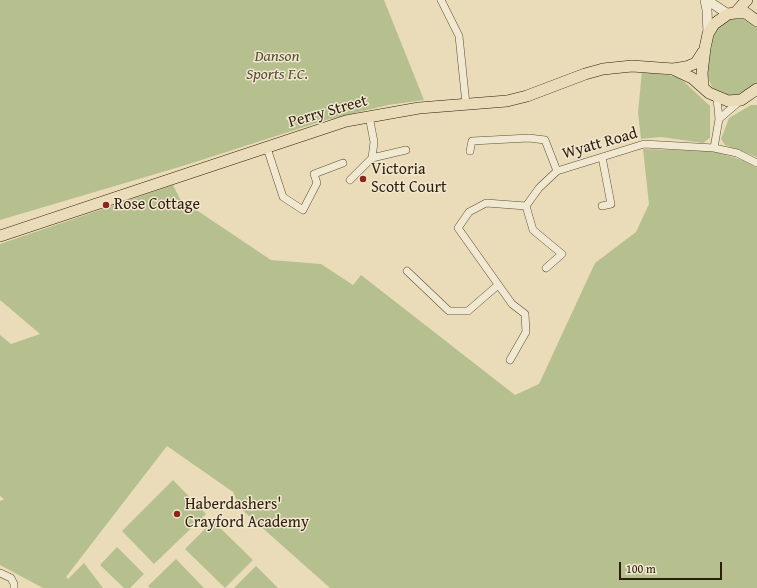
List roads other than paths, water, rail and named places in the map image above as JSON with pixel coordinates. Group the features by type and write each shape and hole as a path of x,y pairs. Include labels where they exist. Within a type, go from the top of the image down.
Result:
{"main road":[{"path":"703,87 702,73 708,34 714,24 747,0"},
{"path":"731,13 746,13 757,21"},
{"name":"Perry Street","path":"0,236 319,129 369,116 426,107 491,103 527,96 585,74 603,69 632,66 673,69 686,67 696,63 702,57 705,48"},
{"name":"Perry Street","path":"673,69 686,75 717,98"},
{"path":"743,98 757,89"},
{"path":"717,98 728,101 757,96"}],"street":[{"path":"441,0 459,36 466,104"},
{"path":"706,0 731,13"},
{"path":"706,0 708,10 708,34"},
{"path":"714,148 719,119 717,98"},
{"path":"719,119 743,98"},
{"path":"369,116 374,142 372,158"},
{"path":"470,151 472,141 529,138 544,140 557,171"},
{"name":"Wyatt Road","path":"526,206 539,188 557,171 644,144 714,148 737,153 757,163"},
{"path":"266,148 283,197 303,210 317,183 314,174 343,163"},
{"path":"350,180 372,158 406,150"},
{"path":"602,157 611,204 602,206"},
{"path":"510,360 526,332 525,314 512,304 458,228 469,212 486,203 526,206 533,230 562,254 546,268"},
{"path":"407,271 449,311 468,311 498,285"},
{"path":"0,573 11,578 14,588"}],"place":[{"name":"Victoria Scott Court","path":"363,179"},
{"name":"Rose Cottage","path":"106,205"},
{"name":"Haberdashers' Crayford Academy","path":"177,514"}],"park label":[{"name":"Danson Sports F.C.","path":"277,66"}]}
